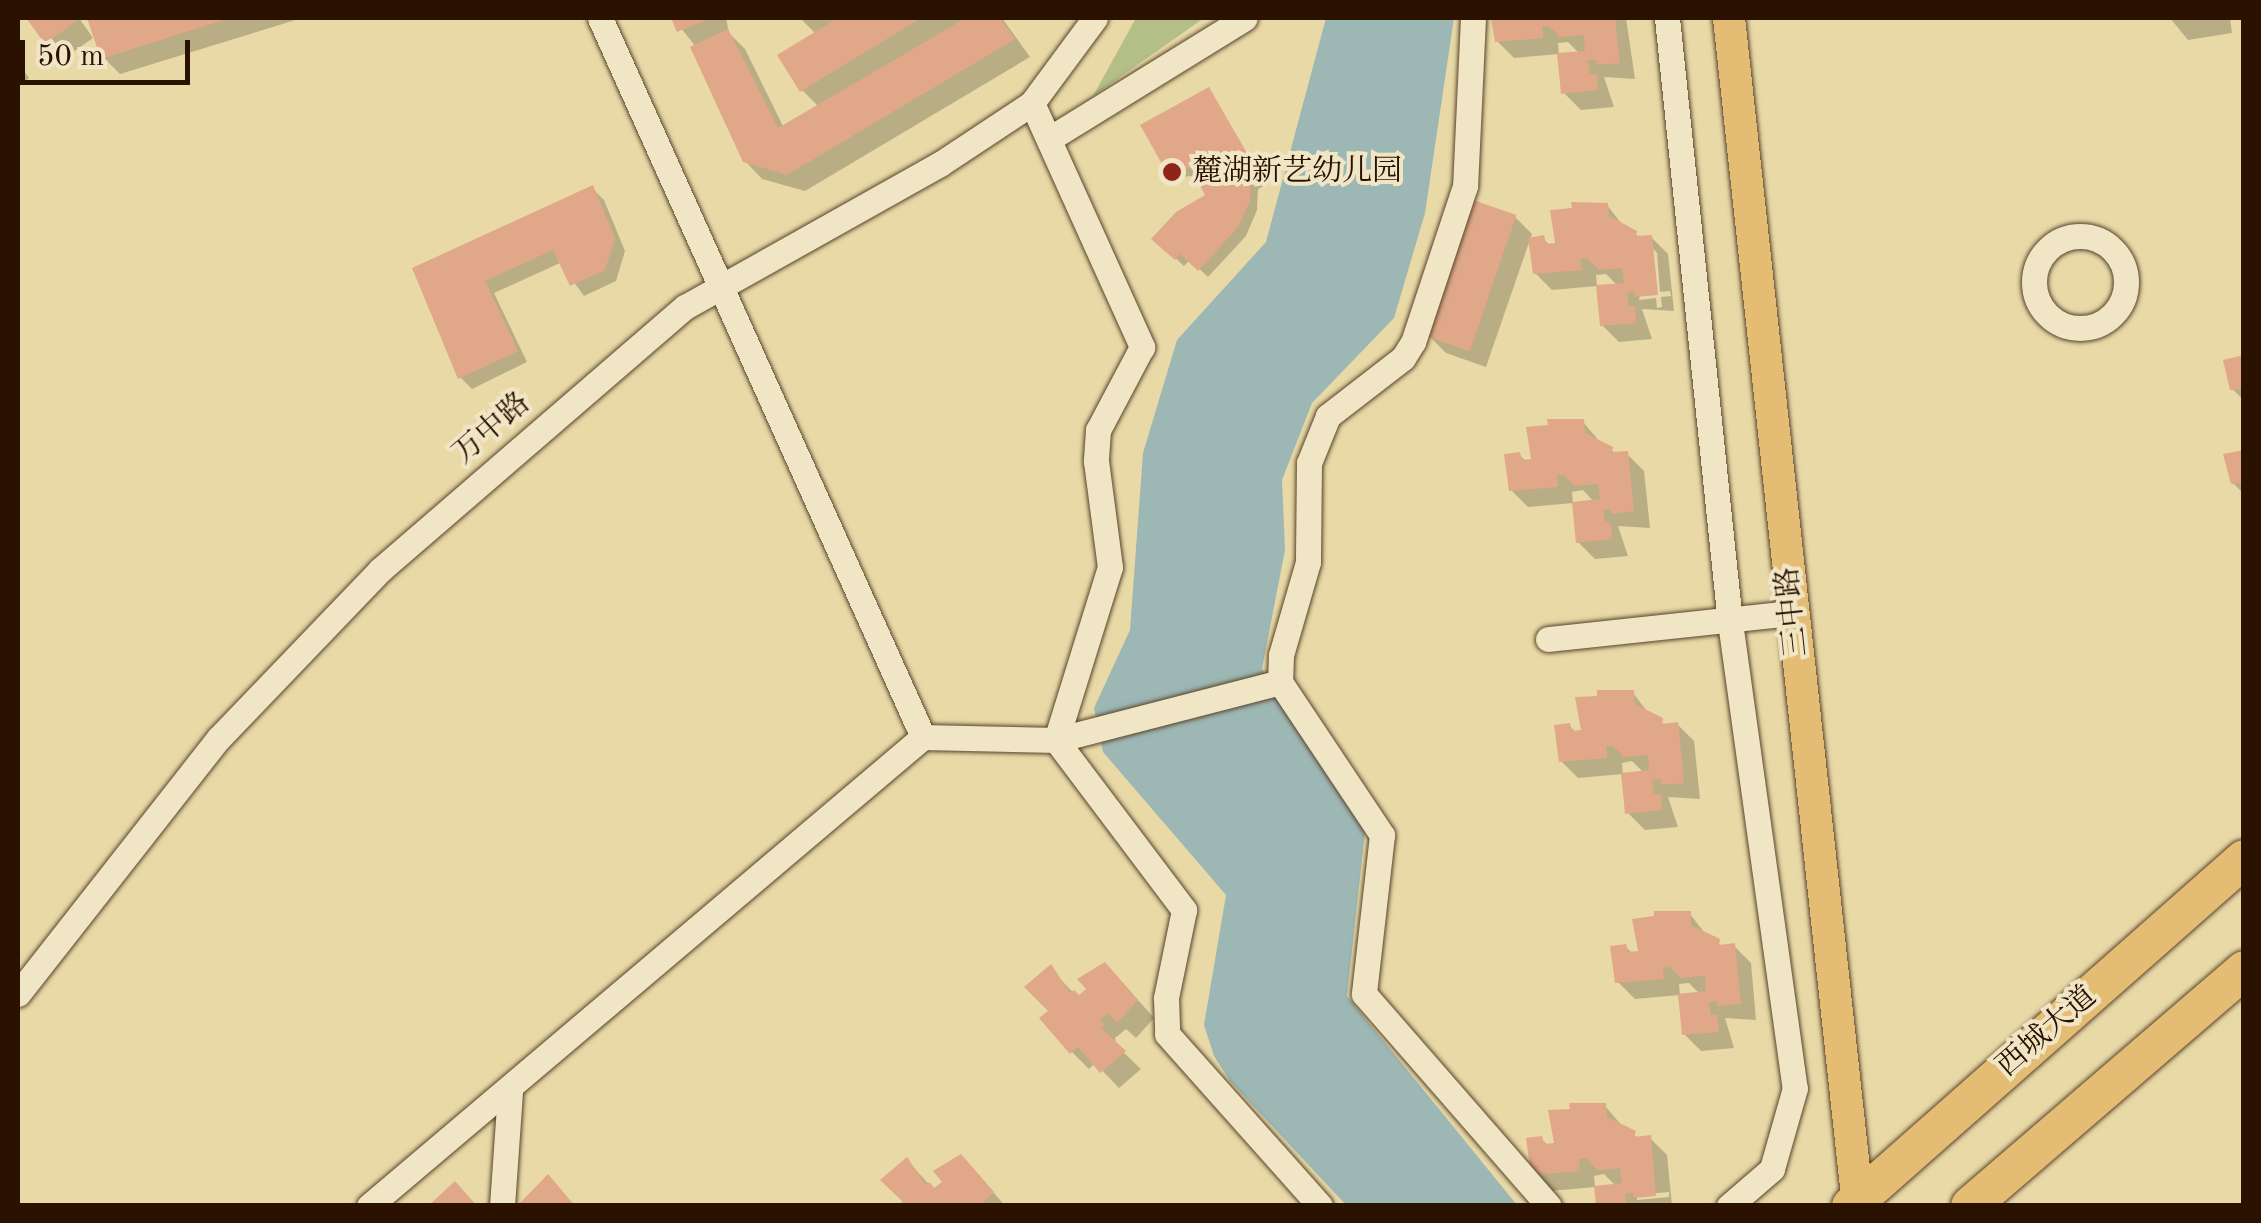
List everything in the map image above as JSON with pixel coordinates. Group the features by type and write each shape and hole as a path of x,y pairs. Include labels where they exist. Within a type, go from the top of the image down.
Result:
{"highway":[{"name":"西城大道","path":"1855,1204 2244,858"},
{"path":"1970,1206 2244,970"}],"main road":[{"name":"三中路","path":"1729,18 1855,1204"}],"street":[{"path":"600,18 923,738"},
{"name":"万中路","path":"18,994 219,738 380,570 685,306 940,164 1032,104 1095,18"},
{"path":"1049,139 1246,18"},
{"path":"1473,18 1465,186 1414,342 1403,358 1328,416 1310,463 1308,562 1282,655 1280,682 1382,835 1364,994 1549,1206"},
{"path":"1668,18 1730,622 1795,1088 1772,1169 1730,1206"},
{"path":"1032,104 1142,347 1098,430 1096,460 1110,566 1056,740"},
{"path":"1548,638 1792,613"},
{"path":"369,1206 510,1091 923,738 1056,740 1280,682"},
{"path":"1056,740 1184,910 1166,998 1167,1034 1320,1206"},
{"path":"502,1206 510,1091"}],"green space":[{"path":"1136,18 1204,18 1093,96"}],"water":[{"path":"1326,18 1454,18 1425,213 1394,318 1312,403 1282,480 1285,550 1262,669 1365,832 1347,996 1517,1205 1346,1205 1230,1081 1214,1056 1204,1025 1226,895 1103,752 1094,708 1130,630 1143,453 1177,340 1266,242"}],"building":[{"path":"26,18 77,18 78,20 45,44"},
{"path":"87,18 230,18 101,59"},
{"path":"671,18 711,18 677,32"},
{"path":"838,18 921,18 800,92 777,55"},
{"path":"966,18 1000,18 1015,39 787,175 743,162 690,47 728,29 778,128"},
{"path":"1491,18 1615,18 1620,63 1597,65 1596,60 1588,60 1590,74 1597,74 1598,90 1561,94 1557,53 1585,51 1584,35 1560,37 1549,26 1542,26 1543,38 1495,42"},
{"path":"1209,87 1260,176 1250,181 1250,201 1238,227 1198,271 1180,254 1175,260 1151,239 1176,212 1205,195 1191,168 1166,171 1140,125"},
{"path":"593,185 615,238 605,270 570,286 553,250 485,281 518,351 458,379 412,268"},
{"path":"1473,200 1516,215 1470,351 1426,336"},
{"path":"1571,202 1608,203 1609,216 1637,231 1636,236 1652,235 1658,295 1635,297 1635,292 1627,293 1629,307 1635,306 1636,323 1600,326 1596,285 1624,283 1622,268 1599,270 1587,258 1580,259 1582,270 1533,274 1528,238 1544,235 1546,244 1555,243 1550,210 1572,208"},
{"path":"2244,355 2244,389 2230,390 2223,360"},
{"path":"1547,419 1584,419 1585,433 1613,447 1612,452 1628,451 1634,511 1611,514 1611,509 1603,510 1605,523 1611,523 1612,539 1576,543 1572,502 1600,499 1598,484 1575,486 1563,475 1557,475 1558,487 1509,491 1504,454 1520,452 1522,460 1531,459 1526,427 1548,425"},
{"path":"2244,450 2244,483 2231,484 2223,454"},
{"path":"1597,690 1634,690 1635,704 1663,718 1662,724 1678,722 1684,783 1661,785 1661,779 1652,780 1654,794 1661,794 1662,810 1625,814 1621,773 1649,770 1648,755 1624,757 1613,746 1606,746 1607,758 1559,762 1554,725 1570,723 1572,731 1581,730 1575,697 1597,696"},
{"path":"1654,911 1691,911 1691,925 1720,939 1719,945 1735,943 1741,1004 1718,1006 1717,1001 1709,1002 1711,1015 1717,1015 1719,1032 1682,1035 1678,994 1706,991 1705,976 1681,978 1670,967 1663,968 1664,979 1615,983 1610,946 1626,944 1628,952 1638,951 1632,919 1654,916"},
{"path":"1105,962 1138,1000 1117,1023 1108,1013 1100,1020 1105,1025 1101,1028 1126,1051 1100,1073 1078,1047 1070,1054 1039,1018 1048,1011 1024,987 1051,964 1070,993 1074,990 1079,995 1086,989 1077,979"},
{"path":"1569,1103 1606,1103 1607,1117 1636,1131 1634,1137 1651,1135 1656,1196 1634,1198 1633,1193 1625,1194 1626,1206 1596,1206 1594,1186 1622,1183 1620,1168 1597,1170 1586,1158 1579,1159 1580,1171 1531,1175 1526,1138 1542,1136 1544,1144 1554,1143 1548,1110 1570,1109"},
{"path":"961,1154 994,1192 979,1206 901,1206 902,1201 880,1180 907,1157 926,1185 930,1182 934,1188 942,1182 933,1171"},
{"path":"548,1174 575,1206 517,1206"},
{"path":"455,1181 477,1206 428,1206"}],"place":[{"name":"麓湖新艺幼儿园","path":"1172,172"}]}
